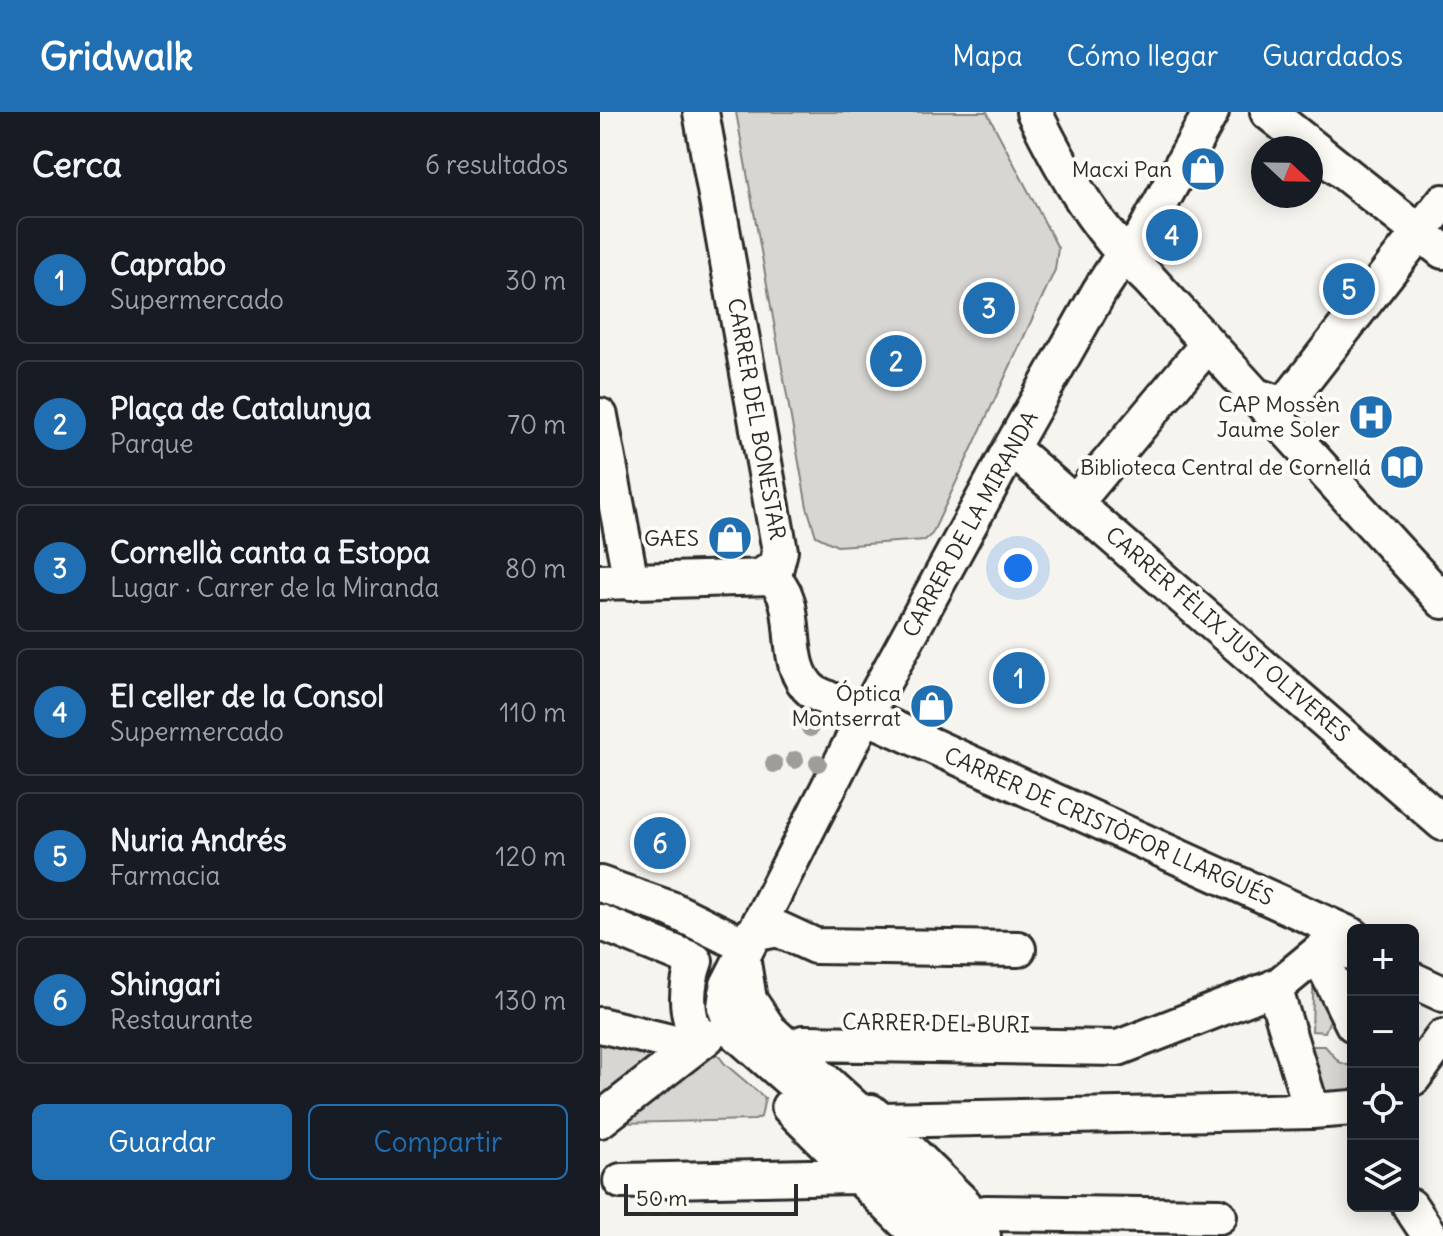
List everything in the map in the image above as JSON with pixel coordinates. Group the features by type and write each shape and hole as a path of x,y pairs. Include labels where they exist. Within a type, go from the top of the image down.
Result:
{"street":[{"name":"CARRER DEL BONESTAR","path":"701,112 780,551 776,567 763,575"},
{"path":"1034,112 1086,209 1123,255 1443,601"},
{"name":"CARRER DE LA MIRANDA","path":"720,1025 728,985 865,716 1011,448 1123,255 1142,237 1211,112"},
{"path":"1268,112 1431,242"},
{"path":"1251,394 1277,403 1290,398 1431,242 1443,202"},
{"path":"1076,502 1208,344"},
{"path":"600,416 615,582 771,577 782,587 796,668 803,683 822,697 865,716"},
{"name":"CARRER FÈLIX JUST OLIVERES","path":"1011,448 1443,823"},
{"name":"CARRER DE CRISTÒFOR LLARGUÉS","path":"865,716 1347,933"},
{"path":"600,884 671,909 747,945"},
{"path":"600,922 695,961 688,999 691,1024 697,1036 687,1046 600,1025"},
{"path":"747,945 778,929 815,946 1018,949"},
{"path":"975,1229 880,1120 803,1043 1118,1048 1274,987 1330,943 1347,950"},
{"path":"747,945 749,1000 769,1030 834,1086 975,1229"},
{"path":"1318,953 1347,1012"},
{"path":"1419,966 1443,977"},
{"path":"1419,983 1443,994"},
{"path":"1274,987 1312,1111"},
{"name":"CARRER DEL BURI","path":"769,1030 785,1020 1105,1026"},
{"path":"600,1120 720,1025 745,1043 870,1170 919,1236"},
{"path":"1419,1070 1443,1037"},
{"path":"1419,1092 1443,1061"},
{"path":"880,1120 1347,1108"},
{"path":"621,1181 870,1170 975,1229"},
{"path":"1414,1212 1430,1236"},
{"path":"975,1229 986,1213 1219,1216"}],"shaded area":[{"path":"736,112 987,112 1058,248 1055,270 932,534 925,540 837,546 816,536 807,507"},
{"path":"1314,963 1332,1015 1325,1032 1312,1031"},
{"path":"600,1025 687,1046 619,1098 600,1098"},
{"path":"709,1043 725,1064 765,1098 761,1117 755,1120 620,1123"},
{"path":"1312,1046 1325,1046 1339,1062 1347,1065 1347,1094 1310,1094"}],"place":[{"name":"Macxi Pan","path":"1203,169"},
{"name":"El celler de la Consol","path":"1172,235"},
{"name":"Nuria Andrés","path":"1349,289"},
{"name":"Cornellà canta a Estopa","path":"989,308"},
{"name":"Plaça de Catalunya","path":"896,361"},
{"name":"CAP Mossèn Jaume Soler","path":"1371,417"},
{"name":"Biblioteca Central de Cornellá","path":"1402,467"},
{"name":"GAES","path":"730,538"},
{"name":"Caprabo","path":"1019,678"},
{"name":"Óptica Montserrat","path":"932,706"},
{"name":"Shingari","path":"660,843"}]}
